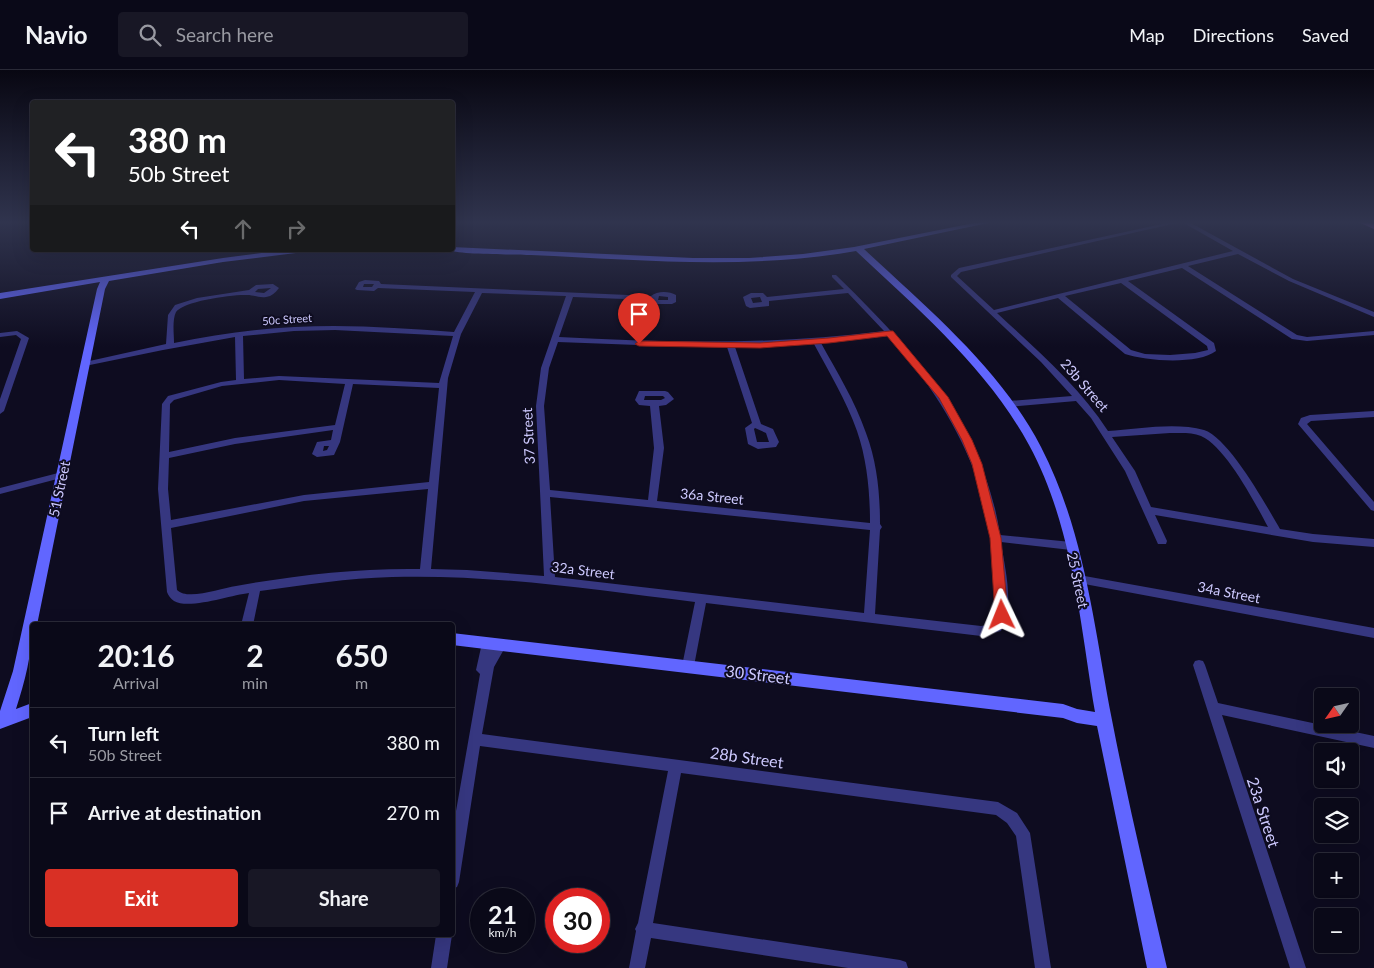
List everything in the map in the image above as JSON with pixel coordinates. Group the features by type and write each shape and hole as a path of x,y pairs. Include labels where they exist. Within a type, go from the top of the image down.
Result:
{"street":[{"path":"0,296 102,283 202,264"},
{"name":"25 Street","path":"873,264 959,345 1008,404 1030,438 1046,468 1064,518 1079,579 1104,716 1157,968"},
{"name":"23b Street","path":"987,264 959,270 953,274 954,278 1044,360 1079,398 1107,434 1130,471 1162,541"},
{"path":"992,312 1190,264"},
{"path":"1260,264 1304,287 1374,316"},
{"path":"1182,266 1295,337 1307,339 1374,333"},
{"path":"834,276 890,333 932,382 956,418 977,464 996,538 1071,546"},
{"path":"1059,295 1137,356 1152,358 1212,351 1208,342 1122,280"},
{"name":"51 Street","path":"30,622 102,283"},
{"path":"377,286 654,298"},
{"path":"425,573 443,386 448,361 458,334 480,290"},
{"path":"765,299 849,291"},
{"path":"170,346 172,313 176,307 193,301 251,292"},
{"name":"37 Street","path":"550,581 540,406 545,368 570,294"},
{"name":"50c Street","path":"86,363 239,334 329,328 458,334"},
{"path":"554,339 731,346 817,342 890,333"},
{"path":"0,335 21,334 24,341 0,411"},
{"path":"239,334 240,382"},
{"path":"817,342 850,407 866,445 877,526 869,617"},
{"path":"731,346 757,425"},
{"path":"433,485 304,498 166,524 163,456 166,404 168,400 183,393 240,382 279,378 443,386"},
{"path":"335,442 350,381"},
{"path":"1008,404 1079,398"},
{"path":"652,504 659,448 654,404"},
{"path":"1374,414 1310,418 1302,422 1305,430 1374,508"},
{"path":"163,456 235,441 338,427"},
{"path":"1107,434 1190,431 1204,434 1215,442 1232,464 1276,531"},
{"path":"0,491 61,477"},
{"name":"36a Street","path":"545,494 877,526"},
{"path":"1149,510 1332,540 1374,543"},
{"name":"32a Street","path":"166,524 170,588 174,596 190,600 256,588 359,575 425,573 550,581 981,631 997,628 1002,615 996,538"},
{"name":"34a Street","path":"1079,579 1374,634"},
{"path":"248,622 256,588"},
{"path":"688,666 701,600"},
{"name":"51 Street","path":"7,720 10,698 16,688 30,622"},
{"name":"30 Street","path":"455,639 1063,711 1077,716 1104,716"},
{"path":"455,863 483,686 494,643"},
{"name":"23a Street","path":"1199,665 1298,968"},
{"path":"1212,708 1374,742"},
{"path":"7,720 30,711"},
{"name":"28b Street","path":"475,739 989,807 1012,818 1023,833 1042,968"},
{"path":"637,968 676,765"},
{"path":"643,929 900,968"},
{"path":"439,968 444,937"}],"route":[{"path":"639,344 760,345 829,341 890,333 943,397 956,418 977,464 996,538 1002,615"}]}
